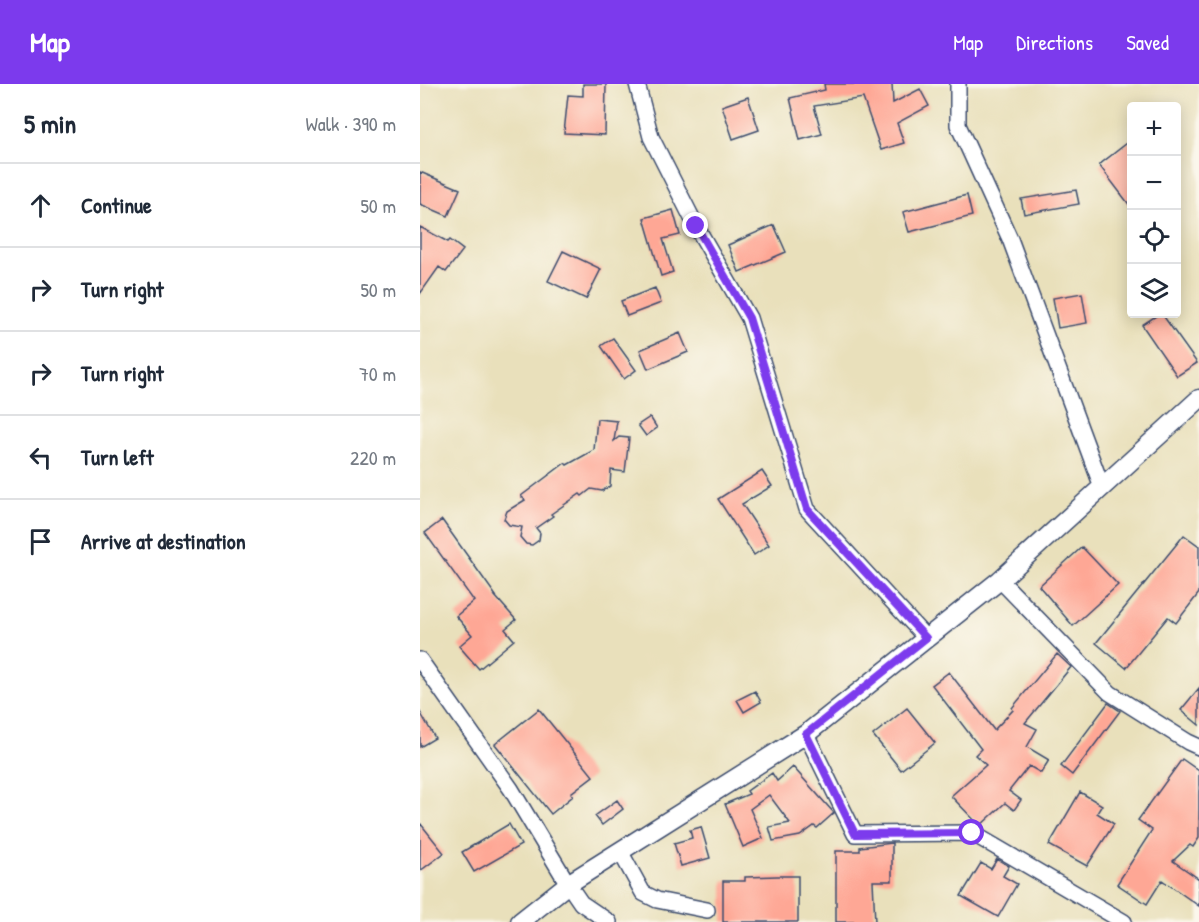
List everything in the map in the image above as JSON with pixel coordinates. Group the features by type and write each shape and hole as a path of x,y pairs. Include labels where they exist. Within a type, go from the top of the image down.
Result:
{"street":[{"path":"637,84 651,137 696,226 749,318 807,509 926,638"},
{"path":"958,84 958,125 1010,238 1102,487"},
{"path":"520,922 568,884 806,734 1000,580 1199,399"},
{"path":"1000,580 1110,693 1199,747"},
{"path":"420,660 511,789 581,903 609,922"},
{"path":"806,734 855,834 972,833 1124,922"},
{"path":"620,851 643,893 657,900 682,907 707,910"}],"building":[{"path":"583,84 606,84 605,135 564,133 568,95 583,96"},
{"path":"824,84 892,84 893,103 920,89 929,106 897,123 904,143 881,150 863,98 814,106 822,134 800,140 790,98 825,90"},
{"path":"748,97 759,130 733,139 722,106"},
{"path":"1127,143 1127,202 1099,165"},
{"path":"420,172 460,189 448,216 420,204"},
{"path":"1076,190 1079,204 1024,214 1021,199"},
{"path":"967,195 972,216 909,232 903,212"},
{"path":"673,210 680,235 663,239 673,272 661,276 644,218"},
{"path":"774,225 786,252 739,272 728,245"},
{"path":"420,227 448,242 450,240 463,250 446,272 439,267 420,294"},
{"path":"563,251 601,269 586,299 548,281"},
{"path":"655,288 661,303 627,316 621,301"},
{"path":"1082,293 1087,323 1058,328 1053,298"},
{"path":"1153,318 1165,318 1197,363 1177,376 1142,325"},
{"path":"680,333 688,352 648,369 640,350"},
{"path":"613,338 636,370 624,379 601,346"},
{"path":"650,417 657,428 646,436 638,425"},
{"path":"597,419 617,421 614,441 619,437 629,438 625,472 611,470 610,486 602,491 591,489 582,496 580,494 551,514 553,516 536,528 540,533 539,540 532,545 526,544 520,537 522,527 509,525 504,519 507,511 525,500 521,496 565,463 567,465 594,450"},
{"path":"762,471 772,486 742,504 769,545 754,555 718,499"},
{"path":"442,520 495,596 516,620 505,629 514,640 479,669 459,646 472,635 456,616 474,601 425,533"},
{"path":"1184,535 1199,546 1199,593 1176,623 1168,617 1126,668 1096,643"},
{"path":"1082,547 1118,585 1073,626 1039,586"},
{"path":"1057,654 1071,667 1025,723 1037,729 1027,747 1049,760 1041,773 1029,766 1009,791 1021,800 1014,810 1005,803 980,826 951,796 986,765 975,755 981,749 932,685 949,672 994,730 1013,710 1012,708"},
{"path":"1199,688 1199,725 1181,710"},
{"path":"755,691 761,702 744,712 737,700"},
{"path":"1108,703 1120,711 1072,775 1061,766"},
{"path":"907,708 935,743 901,770 873,735"},
{"path":"539,709 593,776 571,793 573,796 551,814 495,744"},
{"path":"420,712 435,738 420,747"},
{"path":"1182,759 1199,771 1199,838 1193,847 1190,845 1173,861 1199,879 1199,906 1162,880 1147,904 1117,884 1152,830 1138,820"},
{"path":"793,767 834,813 817,828 814,826 800,836 773,841 769,827 790,823 769,795 750,809 763,838 743,847 725,804 749,794 747,791 772,773 777,781"},
{"path":"1080,792 1102,805 1097,813 1114,824 1087,866 1049,845"},
{"path":"617,800 623,809 602,825 595,816"},
{"path":"420,823 444,853 420,871"},
{"path":"509,824 521,845 474,872 462,852"},
{"path":"701,827 710,858 681,866 674,843 692,838 690,830"},
{"path":"892,843 892,881 873,881 875,922 836,922 836,851 860,851 860,847"},
{"path":"997,859 1009,866 1003,876 1017,884 998,917 961,896 981,863 991,869"},
{"path":"798,876 798,922 723,922 723,881 745,881 745,877"}],"route":[{"path":"696,226 749,318 807,509 926,638 806,734 855,834 972,833"}]}
